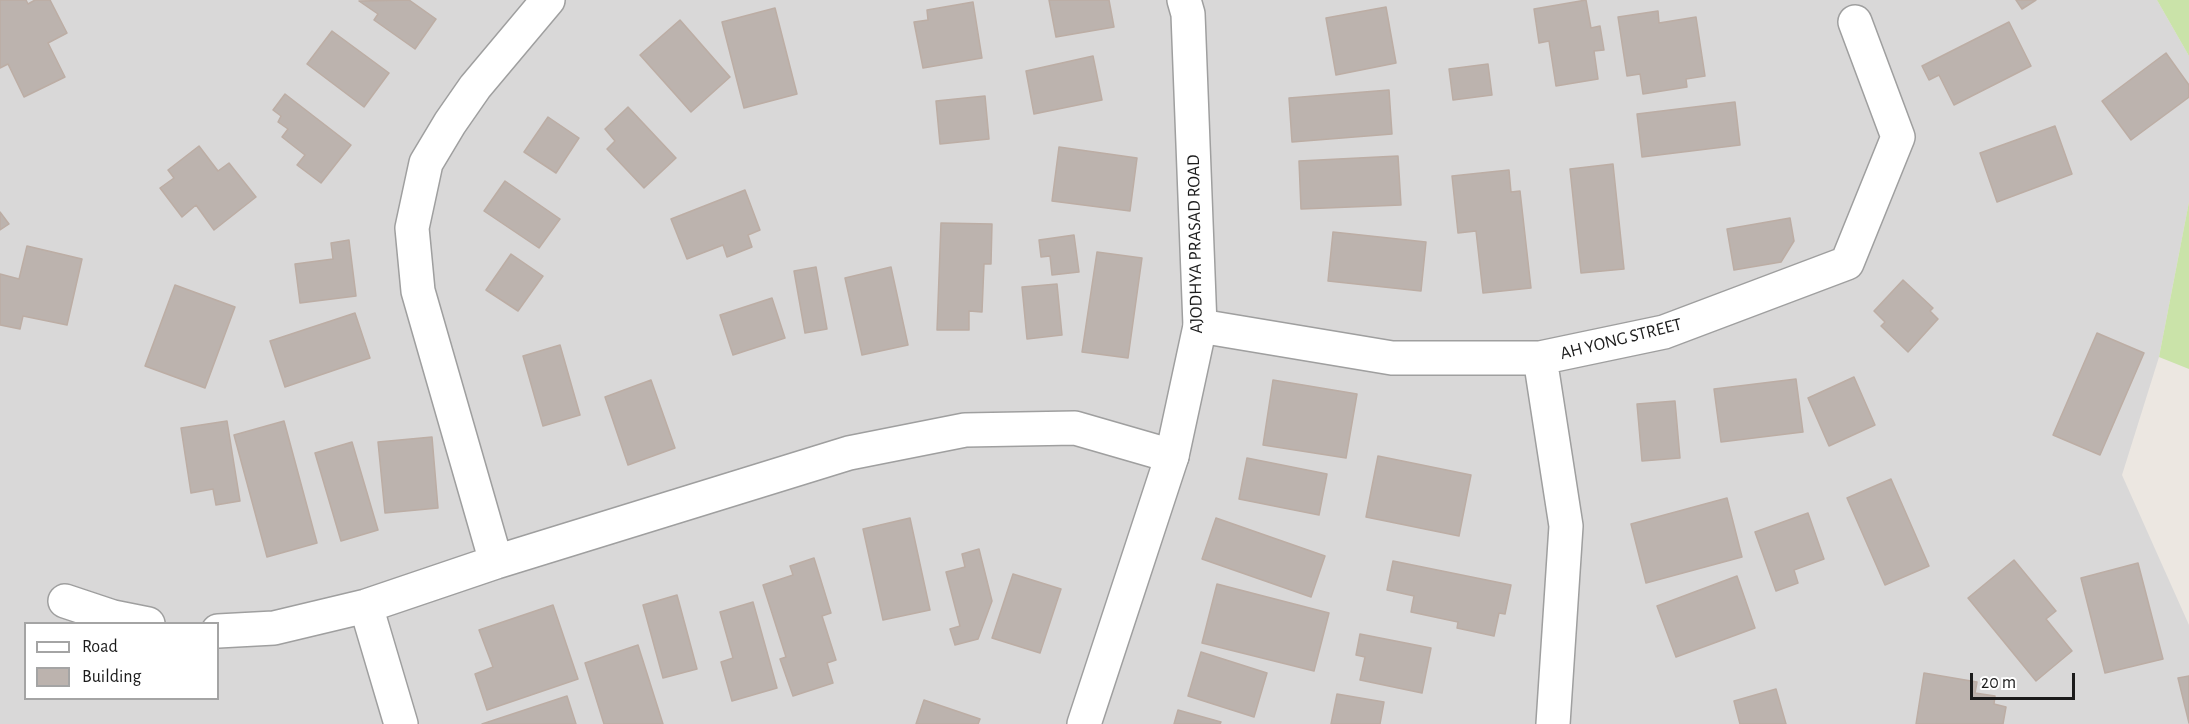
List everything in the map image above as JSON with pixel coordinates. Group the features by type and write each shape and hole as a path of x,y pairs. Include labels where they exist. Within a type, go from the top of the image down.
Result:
{"street":[{"path":"496,562 418,291 412,228 426,163 475,87 548,0"},
{"name":"AJODHYA PRASAD ROAD","path":"1084,724 1173,456 1200,326 1188,14 1184,0"},
{"name":"AH YONG STREET","path":"1200,326 1392,358 1540,358 1664,332 1847,263 1898,137 1855,22"},
{"path":"1540,358 1566,526 1553,724"},
{"path":"219,631 274,628 366,606 496,562 849,453 965,430 1075,428 1173,456"},
{"path":"65,601 113,617 138,622"},
{"path":"366,606 401,724"}],"shaded area":[{"path":"0,0 2157,0 2189,56 2189,202 2159,357 2122,475 2189,625 2189,724 0,724"}],"green space":[{"path":"2157,0 2189,0 2189,56"},
{"path":"2189,202 2189,369 2159,357"}],"building":[{"path":"0,0 26,0 28,4 35,0 50,0 67,33 48,43 65,77 24,97 8,64 0,68"},
{"path":"409,0 436,19 415,49 374,20 378,14 359,1"},
{"path":"1049,0 1109,0 1114,27 1056,37"},
{"path":"1586,0 1591,28 1600,26 1604,50 1594,51 1598,79 1556,86 1549,41 1539,43 1534,9"},
{"path":"2016,0 2036,0 2022,9"},
{"path":"973,2 982,58 923,68 914,22 928,20 927,10"},
{"path":"1386,7 1396,63 1336,75 1326,18"},
{"path":"775,8 797,94 744,108 722,22"},
{"path":"1658,11 1659,23 1696,17 1705,76 1686,79 1687,87 1643,94 1640,74 1627,76 1618,17"},
{"path":"680,20 730,77 691,112 640,55"},
{"path":"2009,22 2031,66 1954,105 1939,75 1929,80 1922,66"},
{"path":"332,31 389,73 364,107 307,64"},
{"path":"2166,53 2189,85 2189,97 2131,140 2102,101"},
{"path":"1093,56 1102,100 1034,114 1026,71"},
{"path":"1488,64 1492,95 1453,100 1449,69"},
{"path":"1389,90 1392,134 1292,142 1289,98"},
{"path":"285,94 351,145 321,183 297,165 305,155 282,137 288,129 278,122 281,116 273,110"},
{"path":"985,96 989,139 940,144 936,101"},
{"path":"1735,102 1740,145 1642,157 1637,114"},
{"path":"628,107 676,158 644,188 607,149 615,141 605,129"},
{"path":"548,117 579,138 556,173 524,152"},
{"path":"2055,126 2072,174 1997,202 1980,153"},
{"path":"199,146 218,171 229,163 256,197 214,230 196,205 182,217 160,188 174,178 168,170"},
{"path":"1059,147 1137,158 1130,211 1052,201"},
{"path":"1398,156 1401,205 1301,209 1299,161"},
{"path":"1613,164 1624,269 1581,273 1570,169"},
{"path":"1509,170 1511,192 1520,191 1531,288 1483,293 1476,231 1458,233 1452,176"},
{"path":"505,181 560,219 539,248 484,211"},
{"path":"745,190 760,230 748,235 752,247 727,257 723,245 687,259 671,219"},
{"path":"0,212 9,224 0,230"},
{"path":"1790,218 1794,241 1781,262 1734,270 1727,229"},
{"path":"941,223 992,224 991,264 984,264 982,312 969,311 969,330 937,330"},
{"path":"1333,232 1426,242 1421,291 1328,281"},
{"path":"1074,235 1079,272 1052,275 1050,256 1041,257 1039,240"},
{"path":"349,240 356,296 300,303 295,264 333,259 331,243"},
{"path":"27,246 82,259 67,325 23,316 20,329 0,325 0,274 19,279"},
{"path":"1097,252 1142,258 1128,358 1082,352"},
{"path":"511,254 543,276 518,311 486,290"},
{"path":"816,267 827,329 805,333 794,271"},
{"path":"891,267 908,345 862,355 845,278"},
{"path":"1903,280 1933,308 1930,311 1938,319 1908,352 1881,326 1885,322 1874,311"},
{"path":"1057,284 1062,335 1027,339 1022,287"},
{"path":"175,285 235,307 205,388 145,366"},
{"path":"772,298 785,338 733,355 720,315"},
{"path":"355,313 370,358 285,387 270,341"},
{"path":"2097,333 2144,353 2100,455 2053,435"},
{"path":"560,345 580,415 543,426 523,356"},
{"path":"1854,377 1875,425 1829,446 1808,398"},
{"path":"1796,379 1803,432 1721,442 1714,389"},
{"path":"651,380 675,448 628,465 605,397"},
{"path":"1273,380 1357,394 1346,458 1263,445"},
{"path":"1675,401 1680,458 1642,461 1637,404"},
{"path":"227,421 240,501 216,505 213,489 191,493 181,428"},
{"path":"284,421 317,543 267,557 234,435"},
{"path":"432,437 438,508 385,513 378,442"},
{"path":"352,442 378,530 341,541 315,453"},
{"path":"1378,456 1471,475 1459,536 1366,517"},
{"path":"1247,458 1327,474 1319,515 1239,499"},
{"path":"1891,479 1929,566 1885,585 1847,498"},
{"path":"1727,498 1742,557 1646,583 1631,524"},
{"path":"1808,513 1824,559 1794,570 1798,583 1776,591 1755,532"},
{"path":"910,518 930,610 883,620 863,529"},
{"path":"1216,518 1325,556 1311,597 1202,559"},
{"path":"979,549 992,601 978,639 955,645 950,629 960,626 946,572 965,567 962,554"},
{"path":"814,558 831,613 822,616 836,660 827,663 833,683 793,696 780,659 786,657 763,585 793,575 790,566"},
{"path":"2014,560 2056,611 2046,619 2072,651 2036,681 1968,598"},
{"path":"1393,561 1511,585 1505,614 1499,613 1494,636 1457,628 1458,622 1411,612 1414,596 1387,590"},
{"path":"2138,563 2163,659 2105,673 2081,578"},
{"path":"1013,574 1061,589 1040,653 992,638"},
{"path":"1737,576 1755,628 1676,657 1657,606"},
{"path":"1217,584 1329,613 1314,671 1202,643"},
{"path":"677,595 697,669 663,678 643,605"},
{"path":"753,602 777,688 732,701 721,662 733,658 720,612"},
{"path":"553,605 578,679 487,710 475,674 493,667 479,630"},
{"path":"1360,634 1431,648 1422,693 1360,680 1365,657 1356,655"},
{"path":"638,645 663,724 604,724 585,663"},
{"path":"1201,652 1267,673 1254,717 1188,696"},
{"path":"1924,673 1977,682 1975,693 1995,696 1994,704 2006,707 2003,724 1916,724"},
{"path":"2189,676 2189,723 2178,678"},
{"path":"1776,689 1786,724 1740,724 1734,701"},
{"path":"1337,694 1384,702 1380,724 1331,724"},
{"path":"567,696 576,724 482,724"},
{"path":"924,700 980,719 978,724 916,724"},
{"path":"1178,710 1221,722 1220,724 1174,724"}]}
